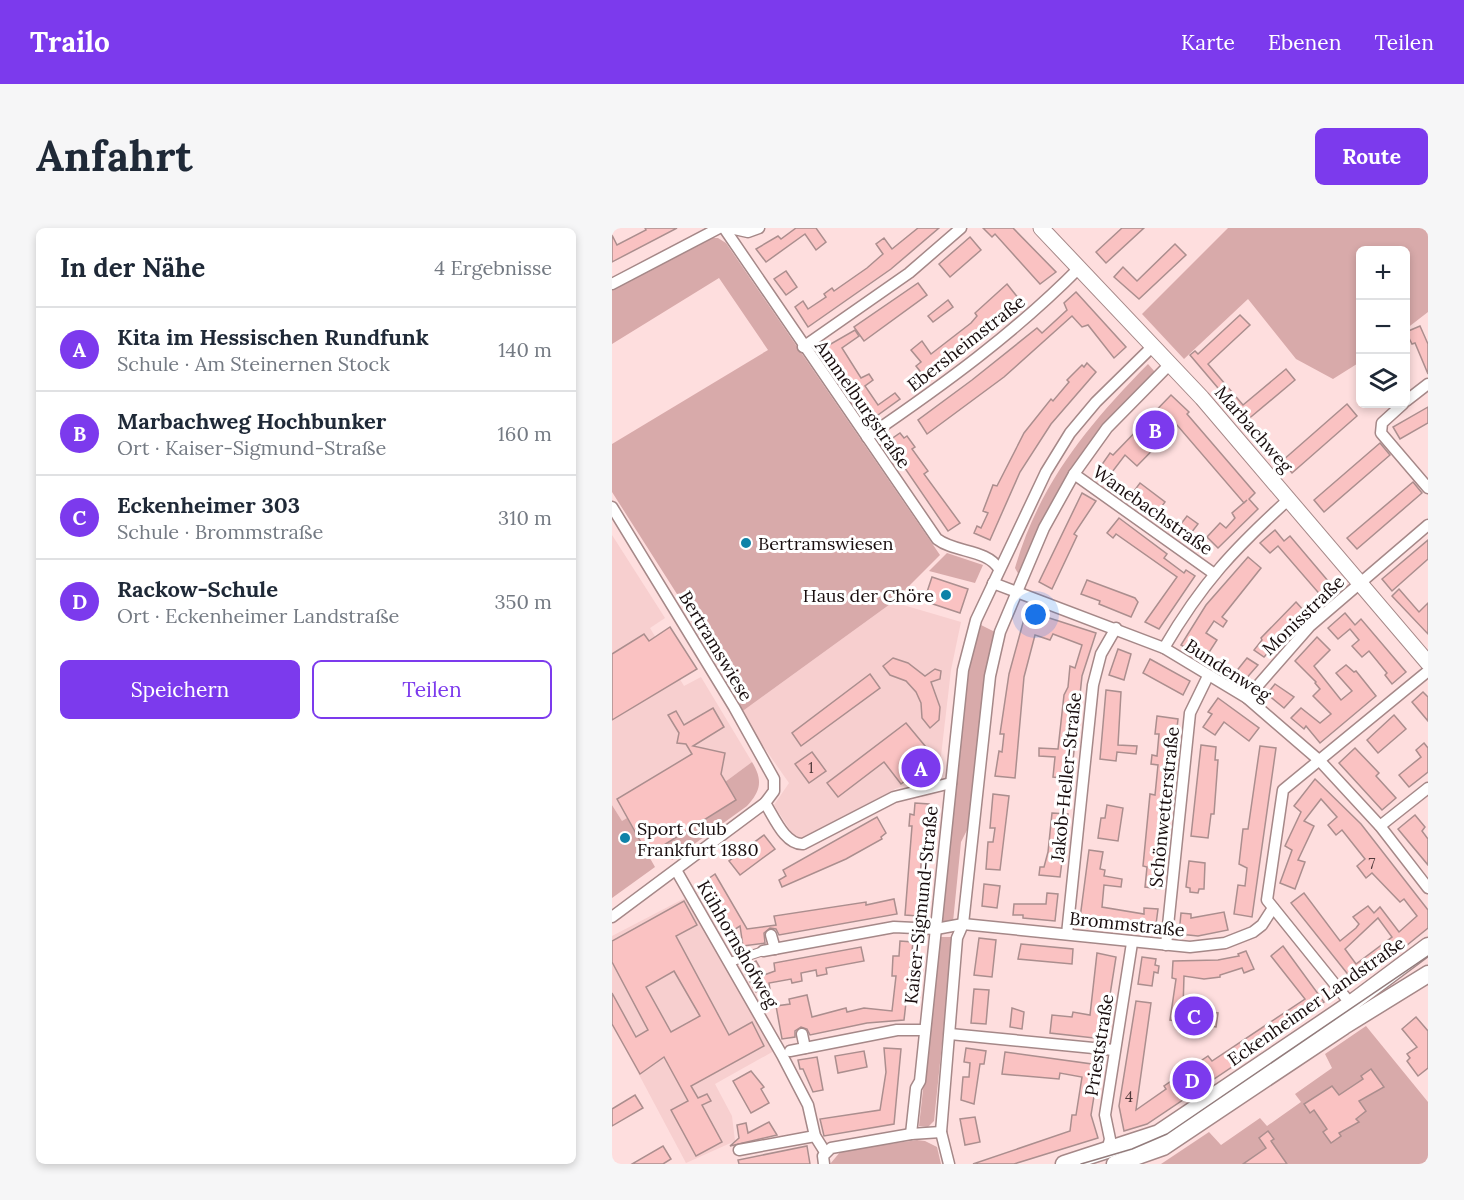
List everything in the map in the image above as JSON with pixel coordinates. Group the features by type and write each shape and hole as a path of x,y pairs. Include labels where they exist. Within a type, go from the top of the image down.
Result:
{"main road":[{"name":"Marbachweg","path":"1041,228 1170,364 1289,499 1428,663"},
{"name":"Eckenheimer Landstraße","path":"1111,1158 1159,1132 1349,1005 1428,946"},
{"name":"Eckenheimer Landstraße","path":"1064,1164 1111,1158 1163,1147 1428,975"}],"street":[{"path":"612,284 718,228"},
{"name":"Ammelburgstraße","path":"724,228 803,347 937,539 950,547 986,557 999,569"},
{"path":"730,228 748,232 759,228"},
{"path":"803,347 909,273 961,228"},
{"name":"Ebersheimstraße","path":"867,437 998,343 1080,267"},
{"name":"Kaiser-Sigmund-Straße","path":"911,1134 925,1030 963,670 976,620 1046,472 1070,433 1096,402 1153,346"},
{"path":"949,1164 942,1132 957,938 963,924 990,676 1000,632 1044,528 1074,474 1107,428 1170,364"},
{"path":"1410,398 1428,384"},
{"path":"1398,408 1382,423 1381,433 1428,488"},
{"name":"Wanebachstraße","path":"1074,474 1213,573"},
{"path":"1164,648 1187,608 1213,573 1244,539 1289,499"},
{"name":"Bertramswiese","path":"612,507 734,707 774,778 774,791 765,803"},
{"name":"Monisstraße","path":"1247,698 1310,626 1428,525"},
{"path":"993,583 1018,591"},
{"name":"Bundenweg","path":"1018,591 1164,648 1247,698 1320,761 1380,826 1428,888"},
{"name":"Jakob-Heller-Straße","path":"1067,934 1093,685 1101,654 1116,628"},
{"path":"1370,1011 1349,1005 1267,900 1283,790 1428,670"},
{"name":"Schönwetterstraße","path":"1166,945 1190,713 1208,676"},
{"path":"765,803 788,839 796,845 803,844 894,797 951,783"},
{"path":"1380,826 1428,788"},
{"name":"Kühhornshofweg","path":"765,803 676,870 730,962 808,1105 815,1136 825,1152"},
{"path":"612,917 676,870"},
{"name":"Brommstraße","path":"763,951 894,927 936,929 963,924 1190,948 1225,943 1253,932 1262,925 1273,908"},
{"path":"771,935 775,949"},
{"name":"Prieststraße","path":"1111,1158 1105,1115 1132,943"},
{"path":"730,962 763,951"},
{"path":"790,1051 897,1030 925,1030"},
{"path":"802,1034 804,1048"},
{"path":"950,1034 1114,1050"},
{"path":"824,1164 825,1152 911,1134 942,1132"},
{"path":"739,1150 815,1136"}],"shaded area":[{"path":"1228,228 1428,228 1428,312 1410,326 1410,246 1356,246 1356,365 1333,379 1296,359 1248,299 1184,359 1142,314"},
{"path":"709,238 718,238 726,243 940,555 893,602 740,713 740,693 612,492 612,444 768,350 719,278 612,344 612,288"},
{"path":"1148,364 1155,372 1091,442 1060,490 1020,577 1015,568 1025,538 1037,509 1052,483 1086,433"},
{"path":"612,535 665,618 650,628 684,686 701,677 752,762 725,782 736,800 648,855 627,818 622,821 612,805"},
{"path":"947,553 983,565 975,583 929,571"},
{"path":"893,602 961,622 951,670 939,773 895,789 802,838 793,835 774,805 789,783 740,713"},
{"path":"981,625 995,632 985,675 968,828 961,842 953,922 942,922 968,670"},
{"path":"752,762 758,774 759,785 752,801 672,860 663,846 736,800 725,782"},
{"name":"Sport Club Frankfurt 1880","path":"612,805 622,821 627,818 655,867 612,898"},
{"path":"687,897 774,1051 715,1084 732,1116 735,1141 686,1163 612,1024 612,936"},
{"path":"940,937 953,937 934,1121 928,1127 919,1126"},
{"path":"1366,1026 1428,1102 1428,1164 1161,1164 1209,1132 1221,1145 1260,1118 1267,1126 1301,1102 1295,1094 1332,1068 1325,1054"},
{"path":"917,1140 937,1147 941,1164 830,1164 841,1151"}],"building":[{"path":"645,228 677,228 612,262 612,235 617,245 646,230"},
{"path":"796,228 816,228 826,242 816,250 805,234 766,262 756,249 778,236 781,239"},
{"path":"918,228 939,228 891,269 808,327 795,307 803,301 808,309 826,297 824,294 832,288 834,291 867,268 883,254 876,244 884,238 892,249"},
{"path":"983,228 1013,228 1056,272 1040,284 995,234 992,237"},
{"path":"1122,228 1144,228 1106,263 1096,252"},
{"path":"970,237 981,250 950,277 939,264"},
{"path":"1175,244 1186,255 1139,299 1114,277 1123,267 1137,281"},
{"path":"786,271 797,287 786,295 774,279"},
{"path":"918,283 927,295 864,341 854,327"},
{"path":"1007,284 1023,304 927,380 916,366 921,362 911,350 922,341 931,354 971,323 977,316 975,313"},
{"path":"1076,292 1126,347 1114,358 1088,325 1082,327 1072,316 1004,377 927,434 918,420 1037,328 1042,333 1067,310 1064,303"},
{"path":"948,300 953,307 933,322 928,316"},
{"path":"1240,315 1250,325 1208,364 1243,405 1286,369 1295,380 1246,421 1190,355 1195,351 1198,354"},
{"path":"1420,326 1428,344 1428,374 1415,343 1412,344 1410,340 1410,330"},
{"path":"855,330 859,336 842,348 861,378 869,374 873,380 865,386 878,405 895,393 900,399 871,420 822,349"},
{"path":"1087,363 1096,372 1051,424 1020,472 990,540 974,533 977,526 981,528 988,513 983,511 993,485 997,486 1024,433 1051,399 1053,401 1069,382 1067,380"},
{"path":"1171,395 1189,412 1187,414 1255,493 1249,499 1258,509 1218,548 1207,537 1220,523 1226,528 1235,518 1232,513 1244,503 1177,425 1137,466 1125,455 1106,480 1096,473 1110,453 1113,455"},
{"path":"1347,404 1357,416 1292,473 1282,461"},
{"path":"1428,407 1428,423 1400,439 1393,427"},
{"path":"900,433 904,438 907,436 915,447 912,449 928,471 924,474 960,523 948,531 887,442"},
{"path":"1380,443 1390,455 1324,512 1314,500"},
{"path":"1413,482 1422,493 1357,549 1347,538"},
{"path":"1140,483 1165,502 1156,514 1131,495"},
{"path":"1082,493 1096,501 1074,534 1077,536 1052,589 1039,582"},
{"path":"1187,516 1198,524 1188,537 1177,529"},
{"path":"1119,518 1167,554 1164,558 1184,573 1186,570 1195,576 1159,629 1145,622 1177,577 1116,534 1113,538 1107,533"},
{"path":"1275,530 1284,541 1290,536 1334,588 1323,598 1278,546 1270,553 1260,543"},
{"path":"1428,540 1428,559 1392,591 1382,579"},
{"path":"1248,557 1261,568 1222,617 1227,621 1223,627 1214,621 1206,633 1217,640 1208,654 1201,649 1197,655 1181,645 1206,605"},
{"name":"Haus der Chöre","path":"932,577 968,589 960,613 924,601"},
{"path":"1087,580 1135,598 1138,602 1131,617 1081,594"},
{"path":"1399,589 1419,612 1428,603 1428,634 1392,596"},
{"path":"1296,602 1306,613 1264,657 1254,650 1262,640 1261,638"},
{"path":"1027,608 1041,613 1040,615 1096,633 1082,676 1071,779 1053,777 1055,757 1039,756 1039,748 1058,749 1070,666 1075,668 1082,645 1053,634 1050,640 1035,635 1024,677 1015,778 995,776 999,751 1002,752 1004,734 1000,734 1009,674"},
{"path":"1345,613 1355,625 1361,619 1406,672 1392,684 1385,675 1387,673 1369,651 1362,657 1352,646 1359,640 1350,629 1338,639 1328,628"},
{"path":"670,627 697,669 612,720 612,654 644,634 649,641"},
{"path":"1317,637 1330,650 1314,666 1341,700 1352,691 1336,673 1346,665 1354,672 1356,671 1376,696 1320,743 1306,726 1304,729 1291,718 1301,708 1320,723 1331,714 1313,696 1320,689 1316,682 1295,661"},
{"path":"1118,649 1131,654 1124,680 1109,675"},
{"path":"893,658 908,663 925,676 935,669 941,671 940,679 931,682 940,707 939,720 930,728 922,718 921,703 916,692 906,681 890,675 883,666"},
{"path":"1247,658 1258,665 1244,681 1235,673"},
{"path":"1150,659 1190,681 1183,695 1143,673"},
{"path":"870,674 880,688 801,746 792,733"},
{"path":"1275,684 1294,697 1284,708 1267,694"},
{"path":"1106,690 1121,692 1118,745 1137,746 1136,754 1117,752 1116,761 1100,759"},
{"path":"1423,692 1428,697 1428,721 1412,702"},
{"path":"1218,698 1259,728 1249,741 1224,722 1215,735 1203,727 1212,714 1208,712"},
{"path":"713,708 724,727 693,746 725,753 721,774 736,800 648,855 617,799 692,754 686,744 677,743 679,733 668,715 676,711 684,725"},
{"path":"1394,715 1406,729 1378,753 1367,740"},
{"path":"1157,716 1178,719 1170,788 1166,788 1164,811 1168,811 1160,889 1145,887 1147,867 1143,866 1150,794 1155,795 1158,765 1151,764 1152,755 1157,756 1159,734 1155,734"},
{"path":"906,723 935,758 901,784 884,762 838,797 827,783"},
{"path":"1424,743 1428,748 1428,772 1409,787 1399,775 1421,757 1416,750"},
{"path":"1201,745 1216,747 1215,760 1218,760 1214,814 1211,814 1208,838 1191,836"},
{"path":"1260,746 1276,748 1252,917 1234,914 1238,885 1245,886 1247,868 1239,864 1243,829 1248,829"},
{"path":"1355,748 1379,773 1376,776 1396,798 1382,810 1339,763"},
{"path":"812,752 826,771 809,783 795,764"},
{"path":"1315,779 1361,824 1428,910 1428,928 1390,959 1354,982 1291,903 1304,893 1340,941 1359,924 1353,917 1368,906 1374,913 1380,907 1399,932 1417,916 1404,899 1400,902 1372,873 1366,878 1357,866 1365,859 1342,830 1336,835 1328,825 1337,817 1321,799 1304,821 1314,826 1298,860 1305,862 1295,889 1280,883 1292,850 1285,846 1301,812 1294,806","holes":["1378,918 1392,937 1356,964 1345,949"]},
{"path":"993,794 1009,796 1000,870 986,869 988,842 993,842 995,828 990,828"},
{"path":"915,803 929,804 921,864 918,916 905,915 912,826 909,826 910,814 914,815"},
{"path":"1107,805 1123,808 1118,841 1098,838 1101,818 1105,818"},
{"path":"1052,813 1068,814 1060,877 1039,875 1040,867 1044,867 1048,852"},
{"path":"1415,815 1425,827 1422,831 1428,839 1428,865 1398,829"},
{"path":"877,817 886,833 881,837 882,839 846,859 782,887 779,880 786,876 783,870"},
{"path":"764,835 775,849 740,875 729,861"},
{"path":"1089,850 1103,852 1100,869 1105,870 1104,876 1122,879 1121,887 1104,885 1102,907 1144,914 1144,908 1158,909 1155,932 1086,926 1080,918"},
{"path":"1189,861 1205,863 1204,889 1199,889 1198,893 1190,892 1190,888 1186,887"},
{"path":"715,874 747,929 776,925 774,916 866,902 866,905 894,899 897,914 779,935 776,929 770,928 764,933 765,943 743,946 740,926 729,933 701,884"},
{"path":"984,884 1000,886 997,908 982,906"},
{"path":"1047,893 1058,894 1055,921 1013,915 1014,904 1046,904"},
{"path":"684,901 697,925 676,936 729,1035 752,1022 764,1046 691,1086 698,1098 707,1094 711,1101 702,1105 722,1142 696,1156 671,1110 688,1101 664,1057 640,1074 612,1024 612,993 636,1037 648,1030 612,962 612,941","holes":["674,971 700,1016 671,1032 646,987"]},
{"path":"1224,912 1228,930 1198,936 1179,934 1181,913 1191,914 1191,918"},
{"path":"979,938 996,940 992,977 974,975"},
{"path":"900,941 913,942 904,1020 867,1023 810,1035 807,1029 801,1027 795,1031 795,1037 782,1039 776,1006 790,1004 789,999 807,995 812,1017 846,1008 847,1012 864,1008 892,1011 896,976 892,976 893,956 899,956"},
{"path":"1021,944 1073,949 1072,964 1018,959"},
{"path":"1283,946 1324,1002 1309,1012 1311,1014 1147,1124 1124,1131 1119,1106 1136,1001 1151,1003 1136,1110 1166,1089 1164,1086 1208,1056 1212,1061 1305,999 1271,956"},
{"path":"861,947 864,961 826,968 827,974 817,976 816,970 801,973 802,981 792,983 791,979 769,983 772,1001 764,1003 762,988 756,992 745,973 749,971 746,966 756,961 764,975 775,971 774,963"},
{"path":"1246,951 1254,969 1244,973 1242,968 1220,975 1220,977 1204,979 1184,976 1183,1008 1218,1013 1216,1027 1170,1020 1176,979 1172,978 1173,961 1218,960 1239,956 1238,954"},
{"path":"1097,953 1116,957 1103,1039 1050,1033 1052,1015 1072,1017 1073,1012 1090,1015"},
{"path":"1142,957 1156,959 1155,965 1159,966 1158,973 1154,972 1152,986 1138,984"},
{"path":"974,989 989,990 986,1024 971,1023"},
{"path":"1012,1008 1024,1012 1022,1029 1010,1027"},
{"path":"1416,1017 1428,1031 1428,1068 1418,1076 1407,1061 1410,1058 1407,1054 1417,1047 1402,1029"},
{"path":"884,1048 901,1049 894,1124 824,1136 820,1119 880,1110 886,1072"},
{"path":"966,1048 986,1051 984,1064 980,1064 974,1104 961,1100 963,1077 969,1077 970,1063 964,1062"},
{"path":"864,1051 867,1067 838,1073 835,1056"},
{"path":"1005,1052 1099,1065 1091,1115 1098,1138 1014,1164 973,1164 1070,1131 1072,1115 1076,1115 1082,1077 1060,1073 1059,1079 1002,1074"},
{"path":"817,1057 823,1090 813,1092 803,1069 800,1069 798,1060"},
{"path":"1371,1069 1384,1087 1359,1101 1366,1111 1356,1119 1359,1122 1339,1133 1341,1136 1331,1143 1323,1132 1327,1129 1314,1110 1310,1113 1304,1104 1332,1086 1339,1095 1363,1079 1361,1076"},
{"path":"751,1071 764,1087 761,1089 769,1103 751,1113 733,1081"},
{"path":"635,1095 643,1108 612,1126 612,1109"},
{"path":"975,1117 980,1142 965,1145 960,1119"},
{"path":"769,1122 777,1135 730,1146 739,1138 737,1125 746,1123 748,1133"},
{"path":"1268,1131 1274,1139 1271,1141 1287,1164 1243,1164 1266,1148 1259,1138"},
{"path":"663,1146 671,1159 663,1164 632,1164"},
{"path":"807,1146 810,1164 739,1164 738,1160"}],"tram line":[{"path":"1081,1164 1132,1149 1167,1134 1428,956"}],"place":[{"name":"Marbachweg Hochbunker","path":"1155,430"},
{"name":"Bertramswiesen","path":"746,543"},
{"name":"Haus der Chöre","path":"946,595"},
{"name":"Kita im Hessischen Rundfunk","path":"921,768"},
{"name":"Sport Club Frankfurt 1880","path":"625,838"},
{"name":"Eckenheimer 303","path":"1194,1016"},
{"name":"Rackow-Schule","path":"1192,1080"}]}
